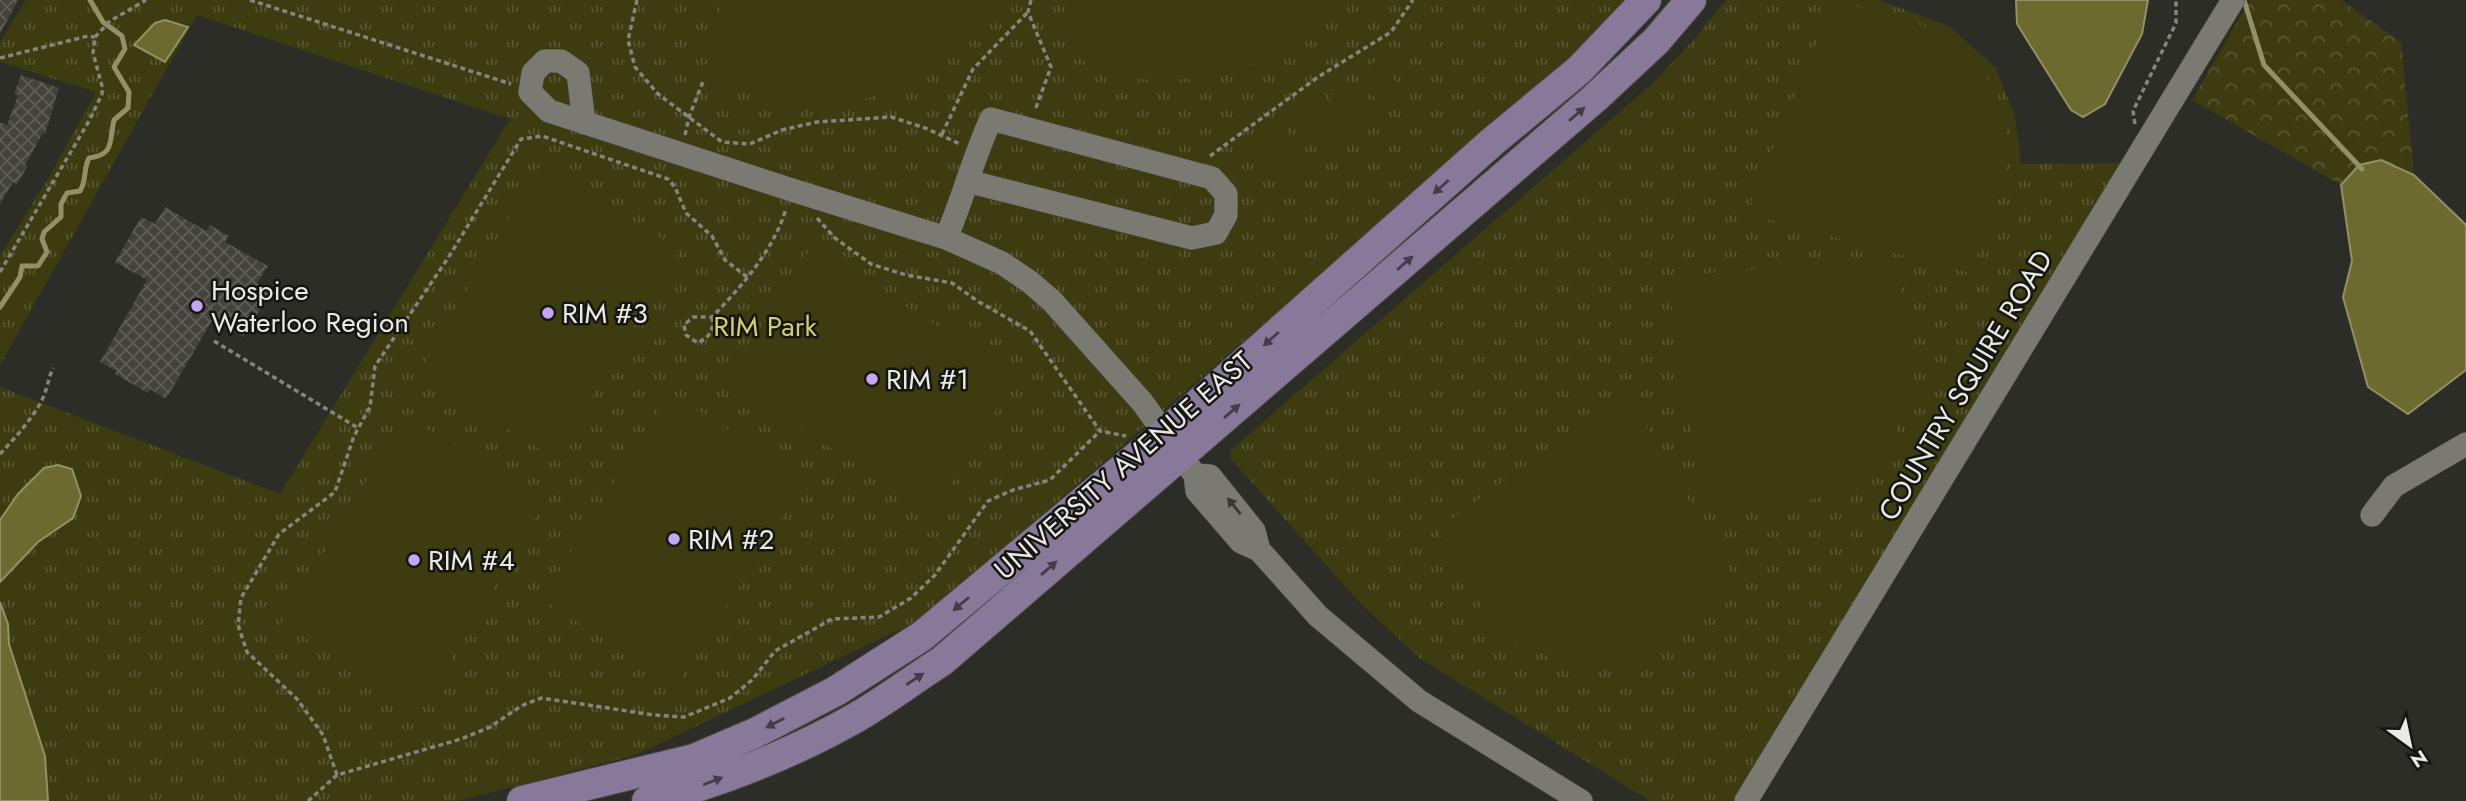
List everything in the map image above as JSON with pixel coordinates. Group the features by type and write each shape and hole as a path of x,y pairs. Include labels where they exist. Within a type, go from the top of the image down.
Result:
{"main road":[{"name":"UNIVERSITY AVENUE EAST","path":"522,801 694,759 755,733 836,691 922,636 1180,455 1492,142 1579,70 1646,0"},
{"name":"UNIVERSITY AVENUE EAST","path":"648,801 683,792 777,756 856,718 942,661 1595,99 1656,41 1691,0"}],"street":[{"name":"COUNTRY SQUIRE ROAD","path":"1746,801 2233,0"},
{"path":"584,122 578,73 561,61 545,61 533,73 530,92 549,111 946,238 1002,263 1030,282 1052,301 1142,402 1180,455 1210,476 1254,531 1259,550 1318,616 1419,701 1581,801"},
{"path":"946,238 977,150 991,119 1212,178 1226,194 1226,215 1216,233 1192,238 967,181"},
{"path":"2372,515 2394,486 2466,444"}],"path":[{"path":"0,272 89,121 102,94 93,53 96,37 110,21 146,0"},
{"path":"250,0 496,78 530,92"},
{"path":"637,0 628,40 635,67 658,94 722,142 750,144 782,130 817,122 891,117 942,134 977,150"},
{"path":"942,134 973,69 1028,12 1031,0"},
{"path":"1189,172 1318,77 1391,32 1413,0"},
{"path":"2152,135 2135,124 2133,111 2176,23 2176,0"},
{"path":"1028,12 1051,67 1028,129"},
{"path":"0,58 88,36 96,37"},
{"path":"681,154 689,117 704,79"},
{"path":"337,775 323,735 297,699 247,652 238,625 242,598 279,534 335,492 358,428 370,407 375,366 448,258 521,139 542,136 668,179 675,187 685,213 712,236 725,260 747,277"},
{"path":"712,317 693,317 684,325 686,335 698,343 709,336 713,327 712,317 747,277 779,233 792,190"},
{"path":"308,801 337,775 461,739 490,727 521,706 541,698 684,717 730,698 752,680 775,650 832,619 879,617 911,598 935,575 988,501 1013,490 1050,480 1100,431 1030,331 952,283 906,275 871,264 835,238 792,190"},
{"path":"214,341 358,428"},
{"path":"0,454 44,398 47,380 53,368"}],"green space":[{"name":"RIM Park","path":"26,0 1634,0 1579,52 920,620 635,755 458,801 0,801 0,387 280,494 510,119 197,15 0,365 0,256 49,177 96,92 0,62 0,42"},
{"path":"721,0 988,0 964,37 912,83 847,105 806,106 763,99 707,78"},
{"path":"1075,0 1331,0 1323,12 1271,58 1206,79 1127,79 1066,53"},
{"path":"1726,0 1879,0 1949,26 1995,67 2015,116 2021,164 2122,163 1735,801 1650,801 1421,659 1362,605 1230,458 1231,450 1653,83"},
{"path":"1834,0 1940,31 1977,62 2000,100 2011,152 1999,197 1970,273 1758,217 1751,202"},
{"path":"2250,0 2341,0 2401,42 2414,175 2374,161 2359,167 2341,185 2192,100"},
{"path":"1379,59 1408,98 1387,113 1358,76"},
{"path":"1350,81 1379,121 1358,136 1329,96"},
{"path":"1323,100 1351,140 1326,159 1297,119"},
{"path":"1283,127 1313,171 1290,189 1258,145"},
{"name":"RIM #3","path":"538,168 680,249 556,458 417,376"},
{"name":"RIM #1","path":"810,249 1018,374 935,511 725,384"},
{"path":"1896,260 1914,378 1893,440 1853,485 1810,500 1711,510 1680,382 1670,288 1685,275"},
{"name":"RIM #2","path":"669,393 806,479 677,685 542,599"},
{"path":"1621,396 1632,401 1742,593 1633,660 1578,667 1525,647 1491,622 1437,530"},
{"name":"RIM #4","path":"405,416 546,498 422,707 281,623"}],"shaded area":[{"path":"2016,0 2148,0 2142,34 2105,104 2083,117 2071,110 2017,24"},
{"path":"165,20 188,27 165,62 134,45 155,23"},
{"path":"2381,160 2414,175 2466,225 2466,370 2408,414 2368,387 2343,297 2352,261 2341,185 2359,165"},
{"path":"58,465 72,469 81,496 73,518 38,542 0,582 0,520 18,494 44,468"},
{"path":"0,602 8,624 9,644 45,756 48,801 0,801"}],"building":[{"path":"0,0 18,0 0,34"},
{"path":"21,75 59,88 45,134 43,133 25,165 27,167 17,184 13,182 0,204 0,122 7,125 18,95 14,94"},
{"name":"Hospice Waterloo Region","path":"165,207 206,231 210,225 229,236 225,242 268,266 257,283 271,291 244,337 213,319 166,399 150,389 148,393 100,362 147,280 115,262 141,217 155,224"}],"waterway":[{"path":"0,307 20,277 22,266 38,266 47,252 42,239 44,232 61,217 61,204 67,193 80,191 89,158 107,150 114,120 128,108 129,92 114,67 125,49 122,36 103,22 90,0"},
{"path":"2244,0 2264,65 2362,169"}],"place":[{"name":"Hospice Waterloo Region","path":"197,306"},
{"name":"RIM #3","path":"548,313"},
{"name":"RIM #1","path":"872,379"},
{"name":"RIM #2","path":"674,539"},
{"name":"RIM #4","path":"414,560"}]}
